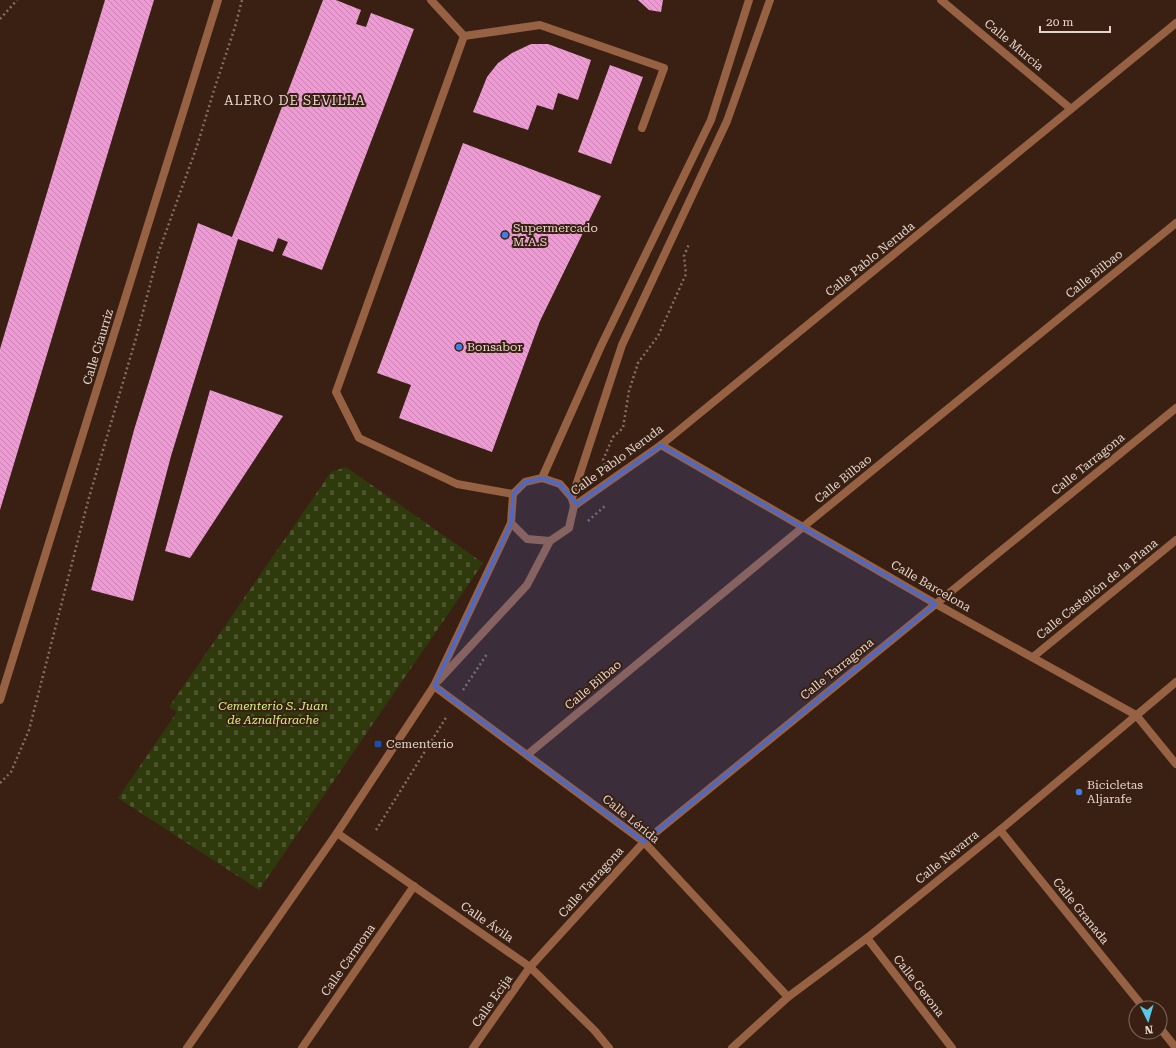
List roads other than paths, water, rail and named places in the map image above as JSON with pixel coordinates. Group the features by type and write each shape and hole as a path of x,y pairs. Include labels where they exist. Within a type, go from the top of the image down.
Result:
{"street":[{"name":"Calle Ciaurriz","path":"0,700 218,0"},
{"path":"431,0 464,36"},
{"path":"542,478 601,346 711,120 749,0"},
{"path":"572,498 622,344 727,121 770,0"},
{"name":"Calle Murcia","path":"941,0 1071,109"},
{"name":"Calle Pablo Neruda","path":"574,506 661,445 1176,23"},
{"path":"464,36 540,25 664,68 642,128"},
{"path":"464,36 336,392 359,438 457,484 513,494"},
{"name":"Calle Bilbao","path":"527,755 803,527 1176,223"},
{"name":"Calle Tarragona","path":"530,967 644,842 1176,408"},
{"name":"Calle Barcelona","path":"661,445 936,604 1136,715 1176,764"},
{"path":"187,1048 338,833 434,686 511,523 513,494 525,482 542,478 560,484 572,498 574,506 569,528 550,541 527,585 434,686"},
{"path":"511,523 527,539 550,541"},
{"name":"Calle Castellón de la Plana","path":"1033,657 1176,540"},
{"name":"Calle Navarra","path":"732,1048 788,998 867,938 1000,830 1176,682"},
{"name":"Calle Lérida","path":"434,686 644,842 788,998"},
{"name":"Calle Granada","path":"1000,830 1138,1000"},
{"name":"Calle Ávila","path":"338,833 530,967 595,1031 609,1048"},
{"name":"Calle Carmona","path":"302,1048 414,886"},
{"name":"Calle Gerona","path":"867,938 952,1048"},
{"name":"Calle Ecija","path":"473,1048 530,967"},
{"path":"1168,1038 1176,1048"}],"place":[{"name":"Supermercado M.A.S","path":"505,235"},
{"name":"Bonsabor","path":"459,347"},
{"name":"Cementerio","path":"378,744"},
{"name":"Bicicletas Aljarafe","path":"1079,792"}],"district":[{"name":"ALERO DE SEVILLA","path":"295,100"}],"park label":[{"name":"Cementerio S. Juan de Aznalfarache","path":"273,713"}]}
